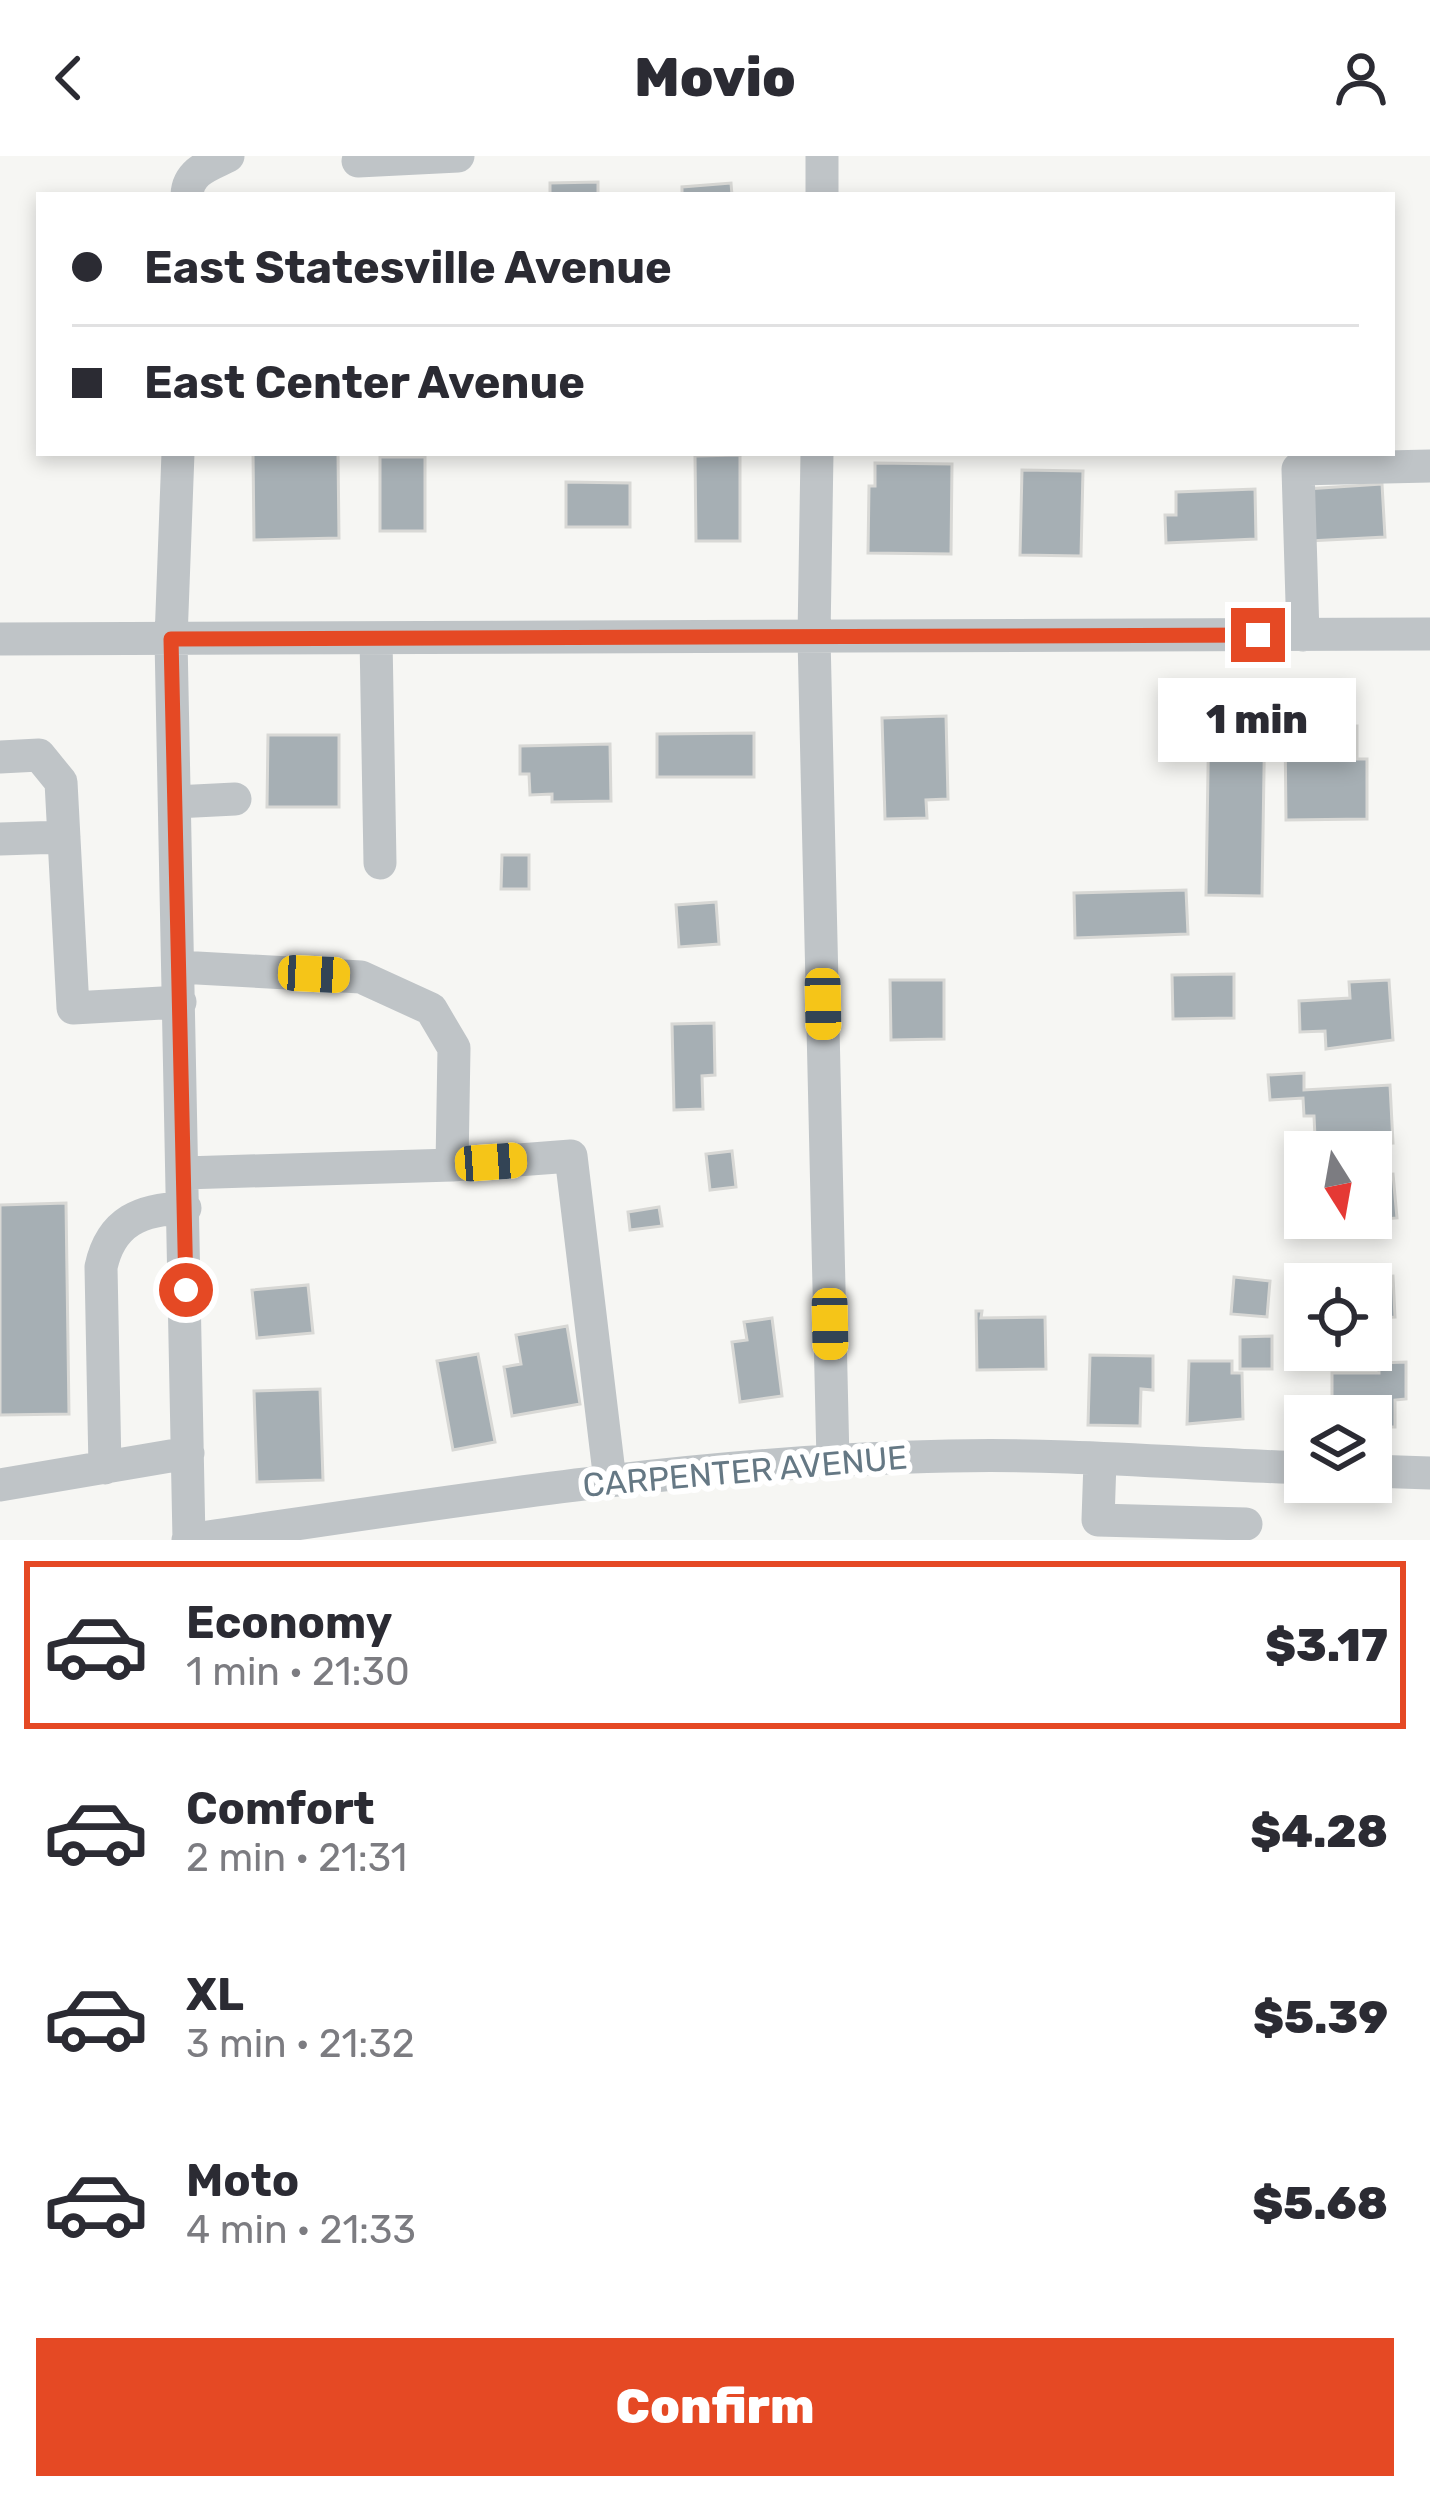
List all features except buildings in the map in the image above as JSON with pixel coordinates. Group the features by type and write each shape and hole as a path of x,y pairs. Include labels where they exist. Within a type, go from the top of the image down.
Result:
{"street":[{"path":"187,190 198,171 228,156"},
{"path":"358,161 458,156"},
{"path":"821,192 822,156"},
{"path":"178,456 171,639 188,1540"},
{"path":"818,456 814,637 833,1461"},
{"path":"1303,635 1298,470 1430,466"},
{"path":"0,639 1430,634"},
{"path":"376,638 380,863"},
{"path":"0,757 39,755 61,782 73,1008 180,1002"},
{"path":"175,802 235,799"},
{"path":"0,839 64,837"},
{"path":"179,968 362,976 431,1009 454,1048 452,1165"},
{"path":"184,1173 452,1165 571,1156 610,1481"},
{"path":"105,1468 100,1267 106,1245 129,1220 154,1209 185,1208"},
{"path":"0,1485 188,1453"},
{"name":"CARPENTER AVENUE","path":"188,1540 610,1481 833,1461 952,1456 1284,1467"},
{"path":"1100,1461 1097,1520 1230,1523 1214,1465"},
{"path":"1392,1472 1430,1473"}],"route":[{"path":"186,1290 171,639 1258,635"}]}
